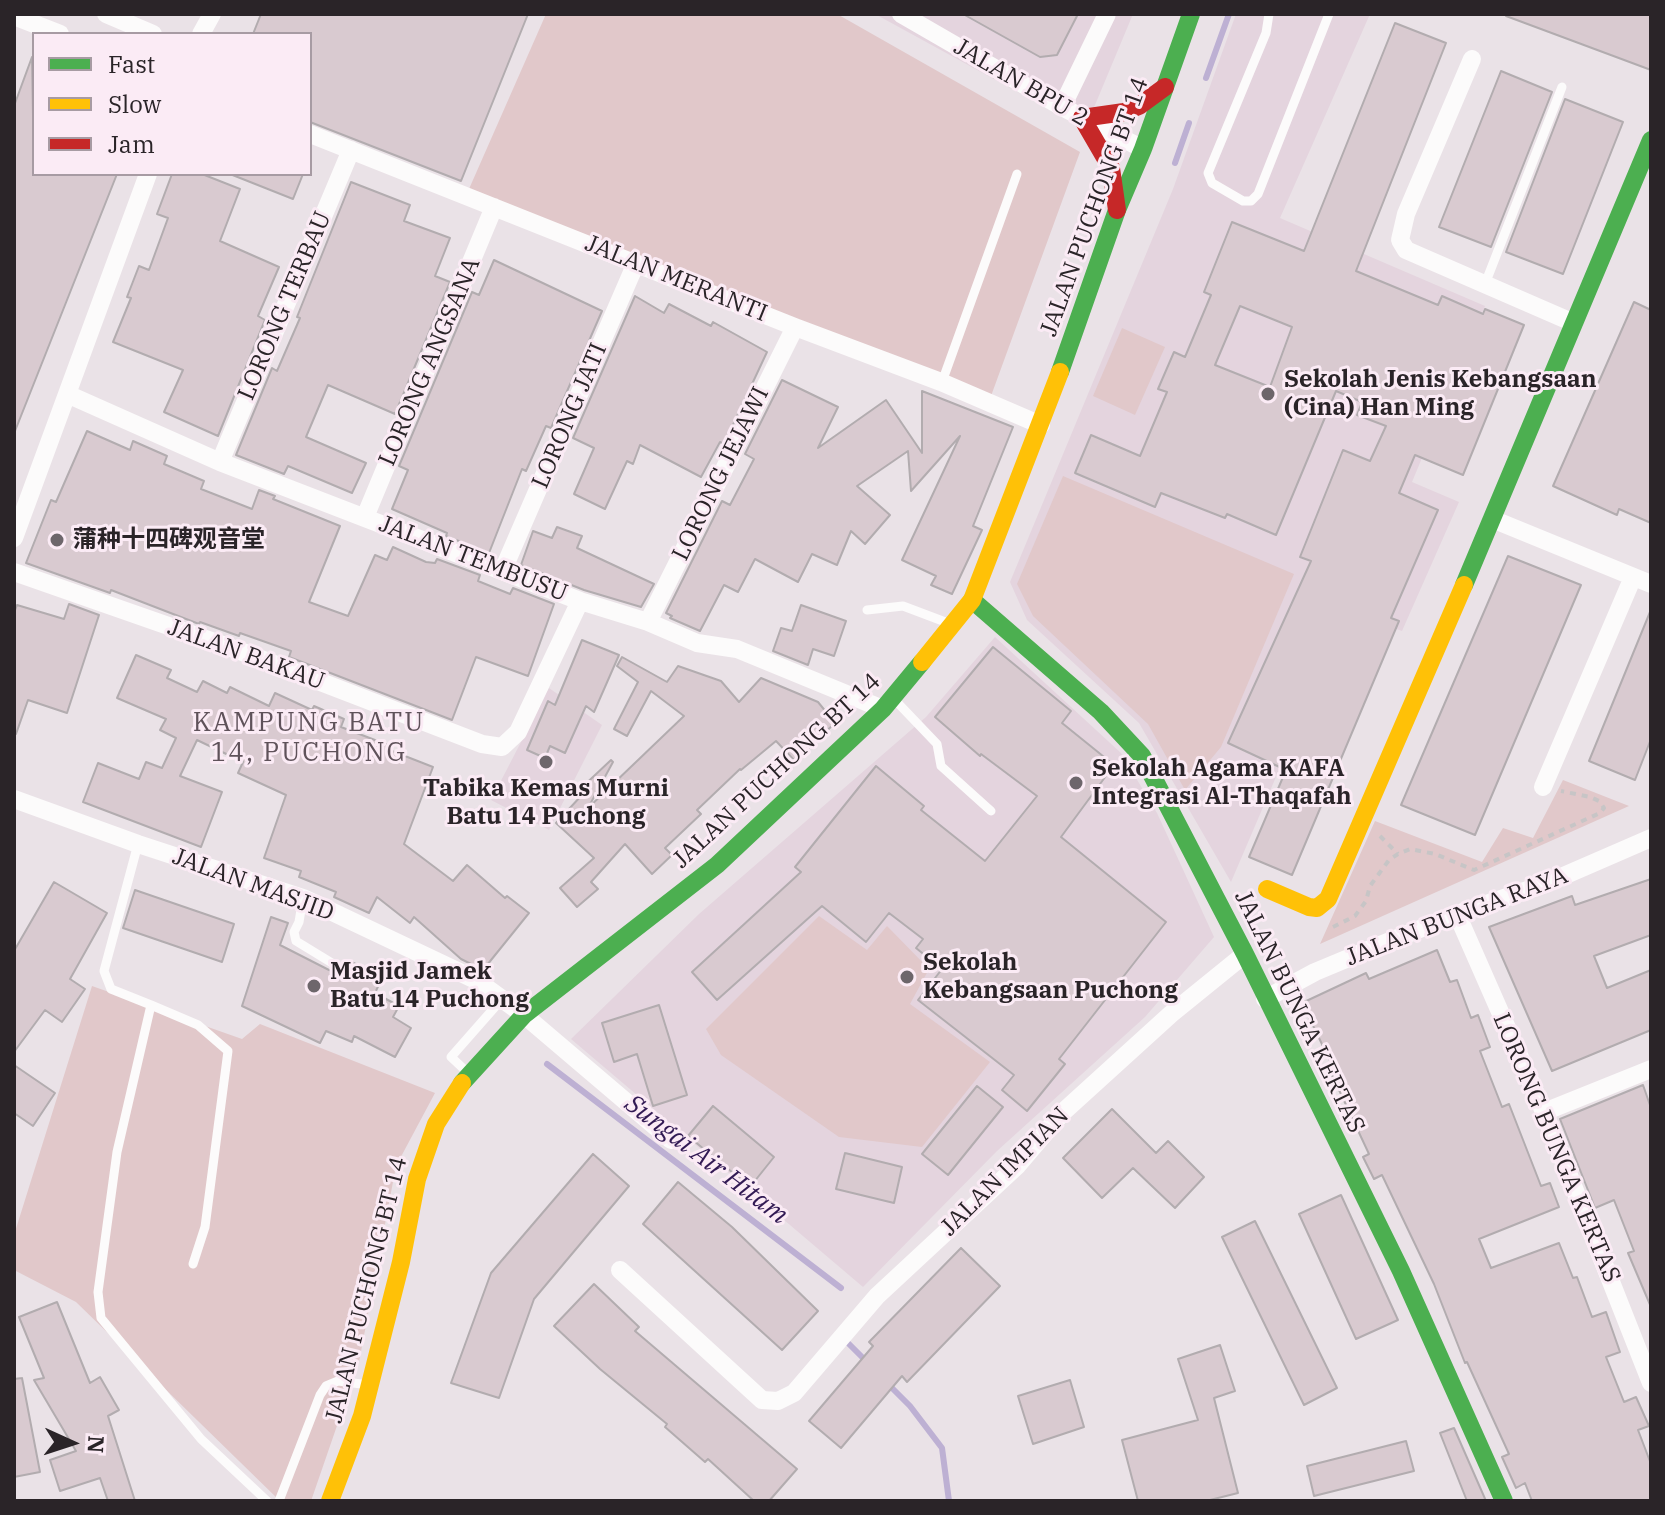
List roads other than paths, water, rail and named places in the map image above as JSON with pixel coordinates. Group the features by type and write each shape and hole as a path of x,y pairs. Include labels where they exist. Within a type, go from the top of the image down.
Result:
{"street":[{"path":"106,14 148,32"},
{"path":"202,32 212,14"},
{"name":"JALAN BPU 2","path":"901,14 1062,107 1143,149"},
{"path":"1062,107 1107,14"},
{"name":"JALAN PUCHONG BT 14","path":"330,1501 362,1416 401,1262 417,1179 436,1124 469,1073 524,1015 717,865 888,704 972,600 1041,425 1191,14"},
{"path":"15,18 54,32"},
{"path":"1472,59 1406,214 1400,240 1406,250 1574,323"},
{"path":"1117,210 1111,168 1082,118 1124,112 1139,106 1165,87"},
{"name":"JALAN MERANTI","path":"312,135 941,382 1041,425"},
{"path":"1267,889 1309,907 1317,908 1328,899 1651,140"},
{"name":"LORONG TERBAU","path":"220,462 351,150"},
{"path":"14,538 18,516 67,394 147,176"},
{"name":"LORONG ANGSANA","path":"365,517 494,207"},
{"name":"LORONG JATI","path":"503,570 636,263"},
{"name":"LORONG JEJAWI","path":"648,622 795,327"},
{"name":"JALAN TEMBUSU","path":"67,394 220,462 580,601 648,622 697,643 737,649 888,704"},
{"path":"1492,519 1651,584"},
{"name":"JALAN BAKAU","path":"14,572 240,651 482,744 502,747 518,732 580,601"},
{"path":"1543,787 1633,577"},
{"name":"JALAN BUNGA KERTAS","path":"972,600 1101,712 1142,756 1245,954 1401,1271 1504,1501"},
{"name":"JALAN MASJID","path":"14,799 303,898 476,980 524,1015 671,1140"},
{"name":"JALAN BUNGA RAYA","path":"1265,999 1315,972 1457,914 1545,884 1651,838"},
{"name":"LORONG BUNGA KERTAS","path":"1457,914 1544,1112 1651,1383"},
{"name":"JALAN IMPIAN","path":"620,1270 762,1400 778,1401 794,1393 877,1296 1017,1166 1062,1113 1171,1014 1245,954"},
{"path":"1544,1112 1651,1069"}],"lane":[{"path":"1269,14 1266,33 1208,173 1212,183 1243,201 1251,201 1258,194 1329,14"},
{"path":"1485,284 1562,87"},
{"path":"941,382 1017,174"},
{"path":"867,610 903,606 952,624"},
{"path":"888,704 937,744 941,766 991,811"},
{"path":"138,844 104,971 111,989 198,1025 228,1051 205,1227 193,1264"},
{"path":"303,898 294,932 296,941 332,963"},
{"path":"469,1073 451,1057 502,999"},
{"path":"151,1005 117,1152 98,1292 101,1318 201,1439 267,1501"},
{"path":"279,1501 326,1386 338,1381 370,1385"}],"waterway":[{"name":"Sungai Air Hitam","path":"1206,78 1229,14"},
{"name":"Sungai Air Hitam","path":"1175,163 1189,123"},
{"name":"Sungai Air Hitam","path":"547,1064 841,1288"},
{"name":"Sungai Air Hitam","path":"849,1344 867,1362"},
{"name":"Sungai Air Hitam","path":"889,1385 910,1406 942,1448 949,1501"}],"place":[{"name":"Sekolah Jenis Kebangsaan (Cina) Han Ming","path":"1268,394"},
{"name":"蒲种十四碑观音堂","path":"57,540"},
{"name":"Tabika Kemas Murni Batu 14 Puchong","path":"546,762"},
{"name":"Sekolah Agama KAFA Integrasi Al-Thaqafah","path":"1076,783"},
{"name":"Sekolah Kebangsaan Puchong","path":"907,977"},
{"name":"Masjid Jamek Batu 14 Puchong","path":"314,986"}],"district":[{"name":"KAMPUNG BATU 14, PUCHONG","path":"309,738"}]}
